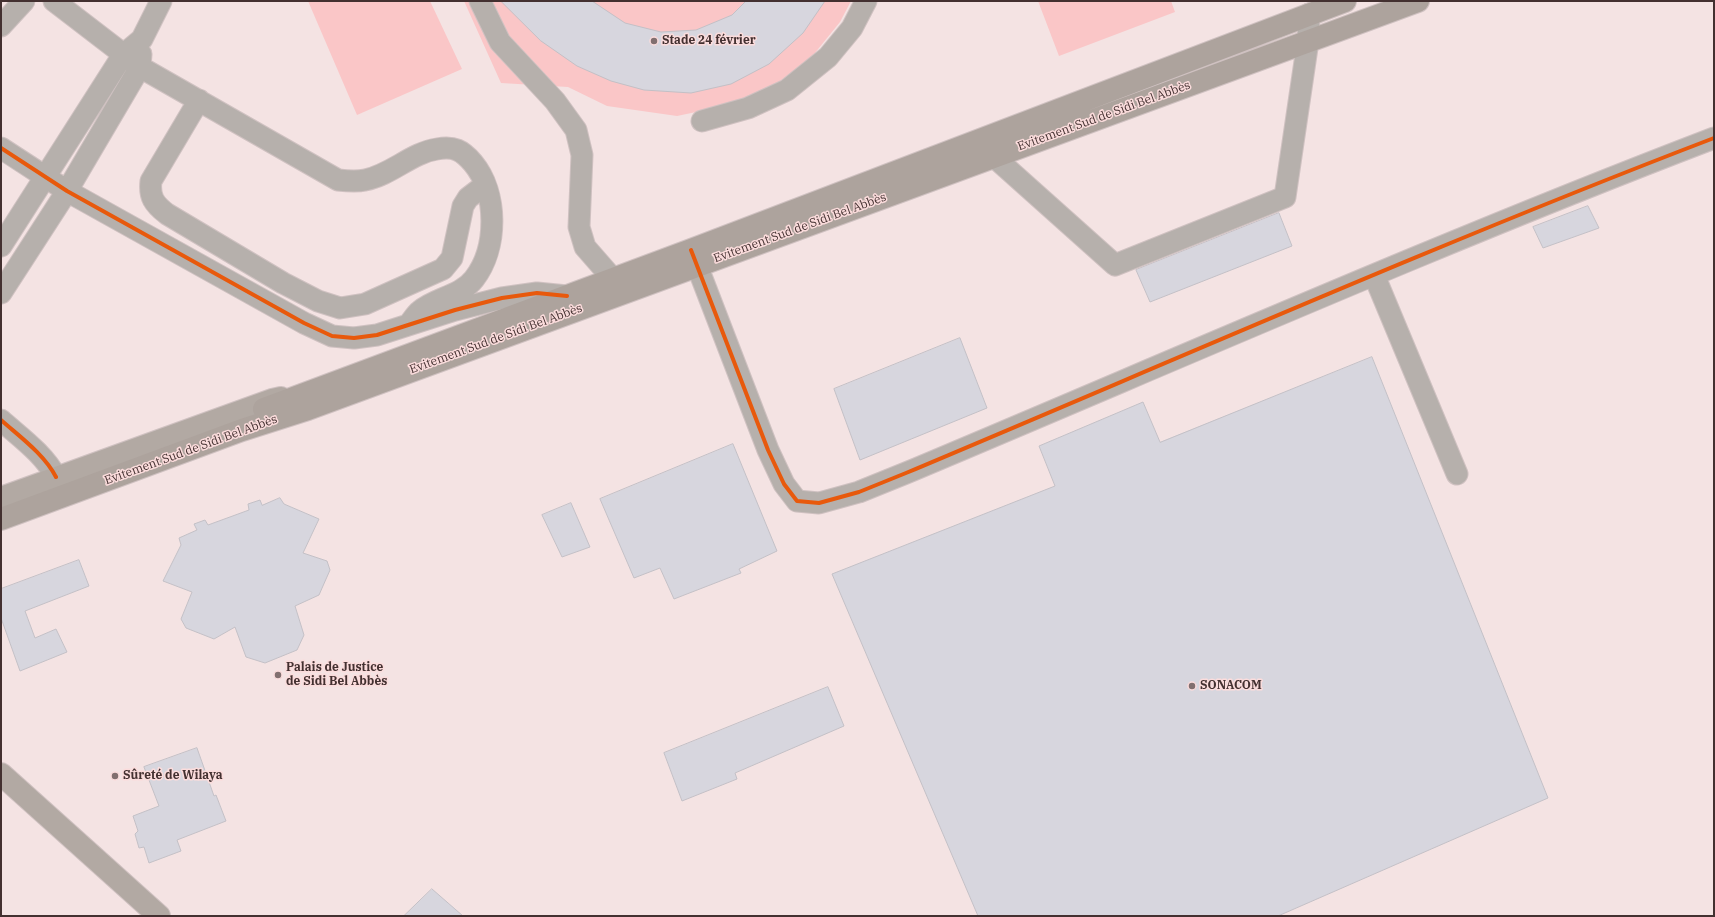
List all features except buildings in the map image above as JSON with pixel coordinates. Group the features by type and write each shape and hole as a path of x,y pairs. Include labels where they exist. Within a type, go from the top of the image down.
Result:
{"highway":[{"name":"Evitement Sud de Sidi Bel Abbès","path":"694,258 977,141 1345,1"},
{"name":"Evitement Sud de Sidi Bel Abbès","path":"1,519 242,430 303,402 591,293 994,156 1418,1"},
{"path":"1,510 303,402"}],"main road":[{"path":"1,498 272,400 303,402"},
{"path":"1,530 275,426 303,402"},
{"path":"1,774 159,916"}],"street":[{"path":"1,26 24,1"},
{"path":"54,1 140,67 338,180 355,182 365,180 394,168 418,155 436,149 454,148 463,151 479,170 490,197 491,227 488,249 480,269 473,280 461,290 436,301 419,311 408,325"},
{"path":"1,294 67,191 140,67 142,39 161,1"},
{"path":"1,148 67,191 304,323 332,336 354,338 377,335 455,310 502,298 537,293 591,293 585,247 579,228 582,155 576,130 555,101 500,42 480,1"},
{"path":"702,121 748,108 787,90 828,57 852,28 866,1"},
{"path":"977,141 1115,266 1285,197 1308,41 1309,14"},
{"path":"1,246 46,178 123,55 142,39"},
{"path":"199,100 151,181 150,192 155,205 167,214 283,284 318,302 340,308 365,304 443,269 452,258 460,216 466,202 468,198 485,185"},
{"path":"694,258 768,450 784,484 797,501 819,503 859,492 906,473 1374,275 1615,176 1714,138"},
{"path":"1374,275 1457,474"},
{"path":"1,420 43,458 56,477"}],"shaded area":[{"path":"308,1 430,1 462,69 357,115"},
{"name":"Stade 24 février","path":"464,1 851,1 840,22 810,59 776,84 751,97 715,108 677,116 607,106 568,87 501,83"},
{"path":"1038,1 1171,1 1175,12 1059,56"}],"cycle path":[{"path":"691,250 768,450 784,484 797,501 819,503 859,492 906,473 1511,218 1714,138"},
{"path":"1,148 67,191 304,323 332,336 354,338 377,335 455,310 502,298 537,293 567,296"},
{"path":"1,420 38,453 56,477"}],"place":[{"name":"Stade 24 février","path":"654,41"},
{"name":"Palais de Justice de Sidi Bel Abbès","path":"278,675"},
{"name":"SONACOM","path":"1192,686"},
{"name":"Sûreté de Wilaya","path":"115,776"}]}
